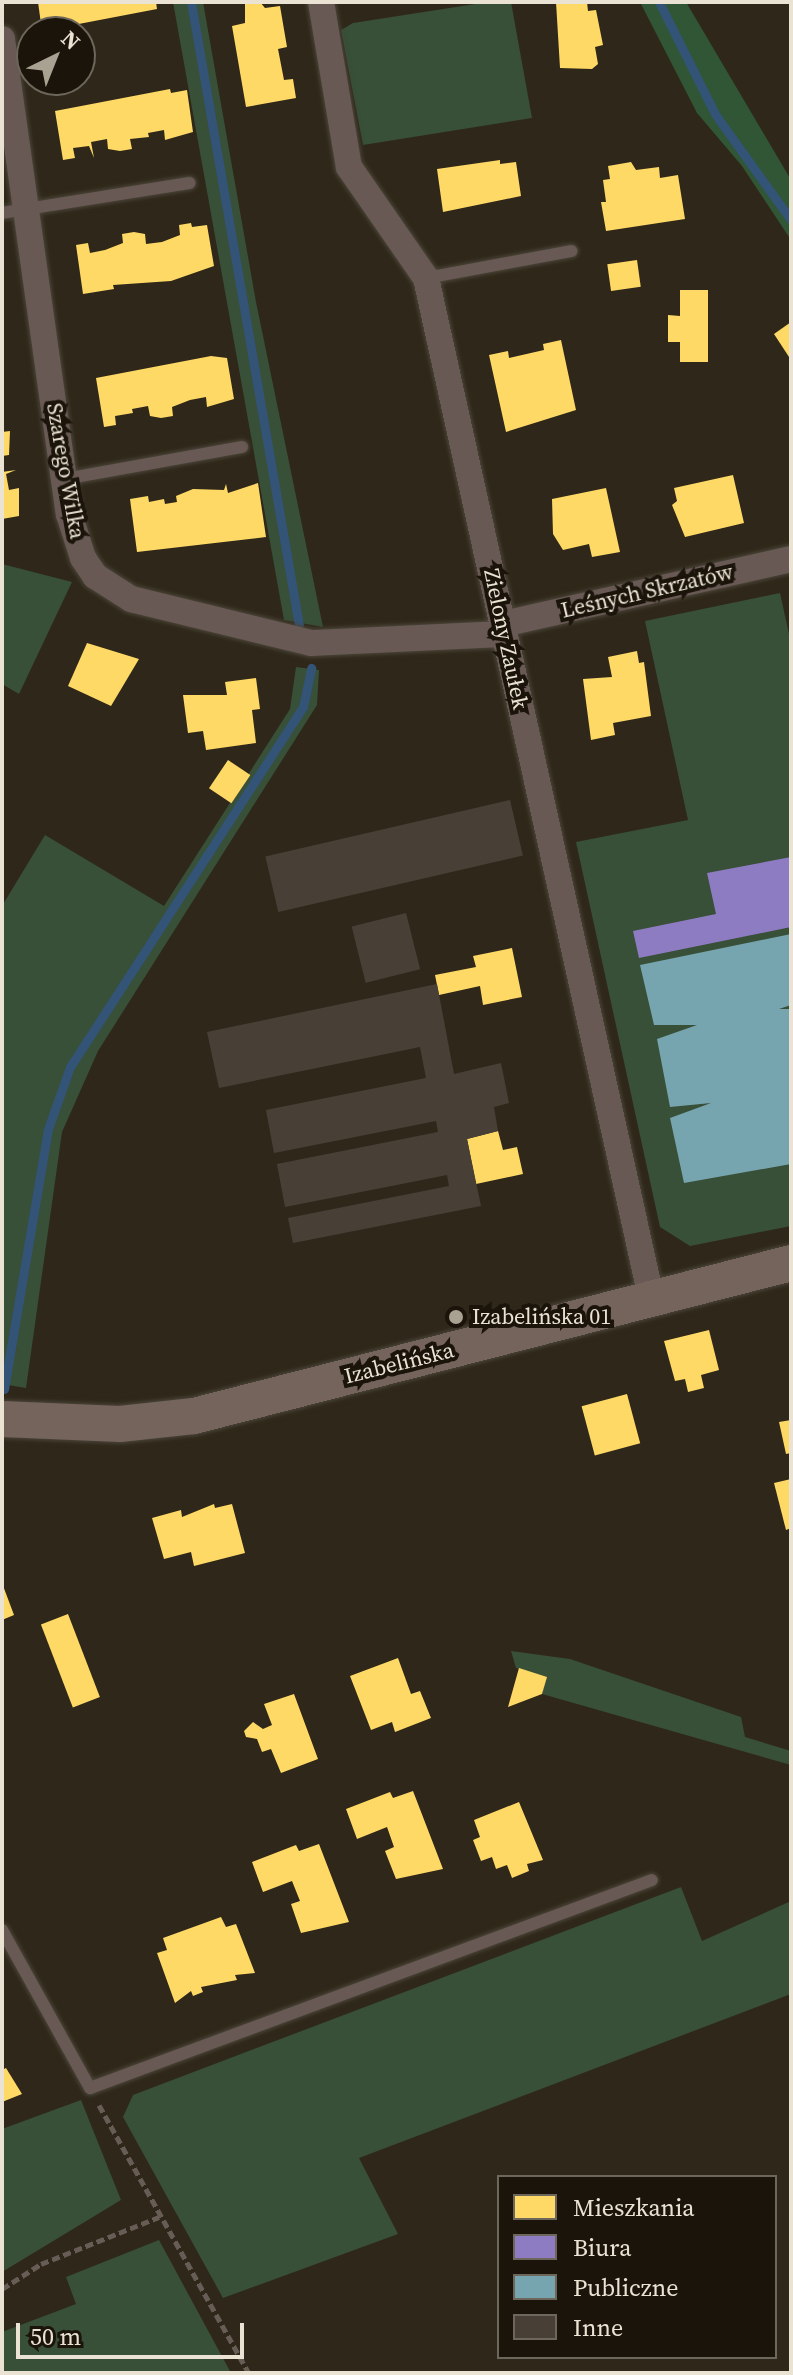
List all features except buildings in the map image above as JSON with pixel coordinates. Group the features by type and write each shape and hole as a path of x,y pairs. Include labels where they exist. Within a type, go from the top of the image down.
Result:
{"street":[{"name":"Zielony Zaułek","path":"321,2 349,167 426,278 651,1297"},
{"name":"Szarego Wilka","path":"2,39 14,212 64,479 83,558 95,576 131,599 312,643 504,629"},
{"name":"Leśnych Skrzatów","path":"504,629 791,559"},
{"name":"Izabelińska","path":"2,1419 120,1424 194,1416 791,1263"}],"lane":[{"path":"14,212 190,183"},
{"path":"426,278 572,251"},
{"path":"64,479 242,447"},
{"path":"2,1930 7,1952 90,2088 652,1880"}],"path":[{"path":"90,2088 159,2217 249,2373"},
{"path":"2,2289 41,2264 159,2217"}],"green space":[{"path":"173,2 203,2 256,302 323,627 284,620"},
{"path":"488,2 511,2 532,118 363,145 341,30 353,23"},
{"path":"640,2 686,2 791,180 791,240 742,166 697,113"},
{"path":"2,564 72,582 19,694 2,684"},
{"path":"780,593 791,643 791,1226 690,1246 660,1227 576,842 688,820 645,621"},
{"path":"296,667 319,670 317,705 98,1051 62,1132 26,1388 2,1384 2,906 45,835 164,906 290,709"},
{"path":"511,1651 570,1659 741,1717 745,1737 791,1751 791,1765 542,1694 546,1677 516,1668"},
{"path":"681,1887 702,1941 791,1901 791,1994 359,2158 398,2234 223,2298 123,2117 133,2095"},
{"path":"81,2100 121,2200 2,2272 2,2129"},
{"path":"159,2240 231,2373 2,2373 2,2332 76,2304 66,2277"}],"waterway":[{"path":"191,2 299,625"},
{"path":"659,2 715,114 791,220"},
{"path":"4,1389 48,1129 70,1067 303,707 311,668"}],"place":[{"name":"Izabelińska 01","path":"456,1317"}]}
